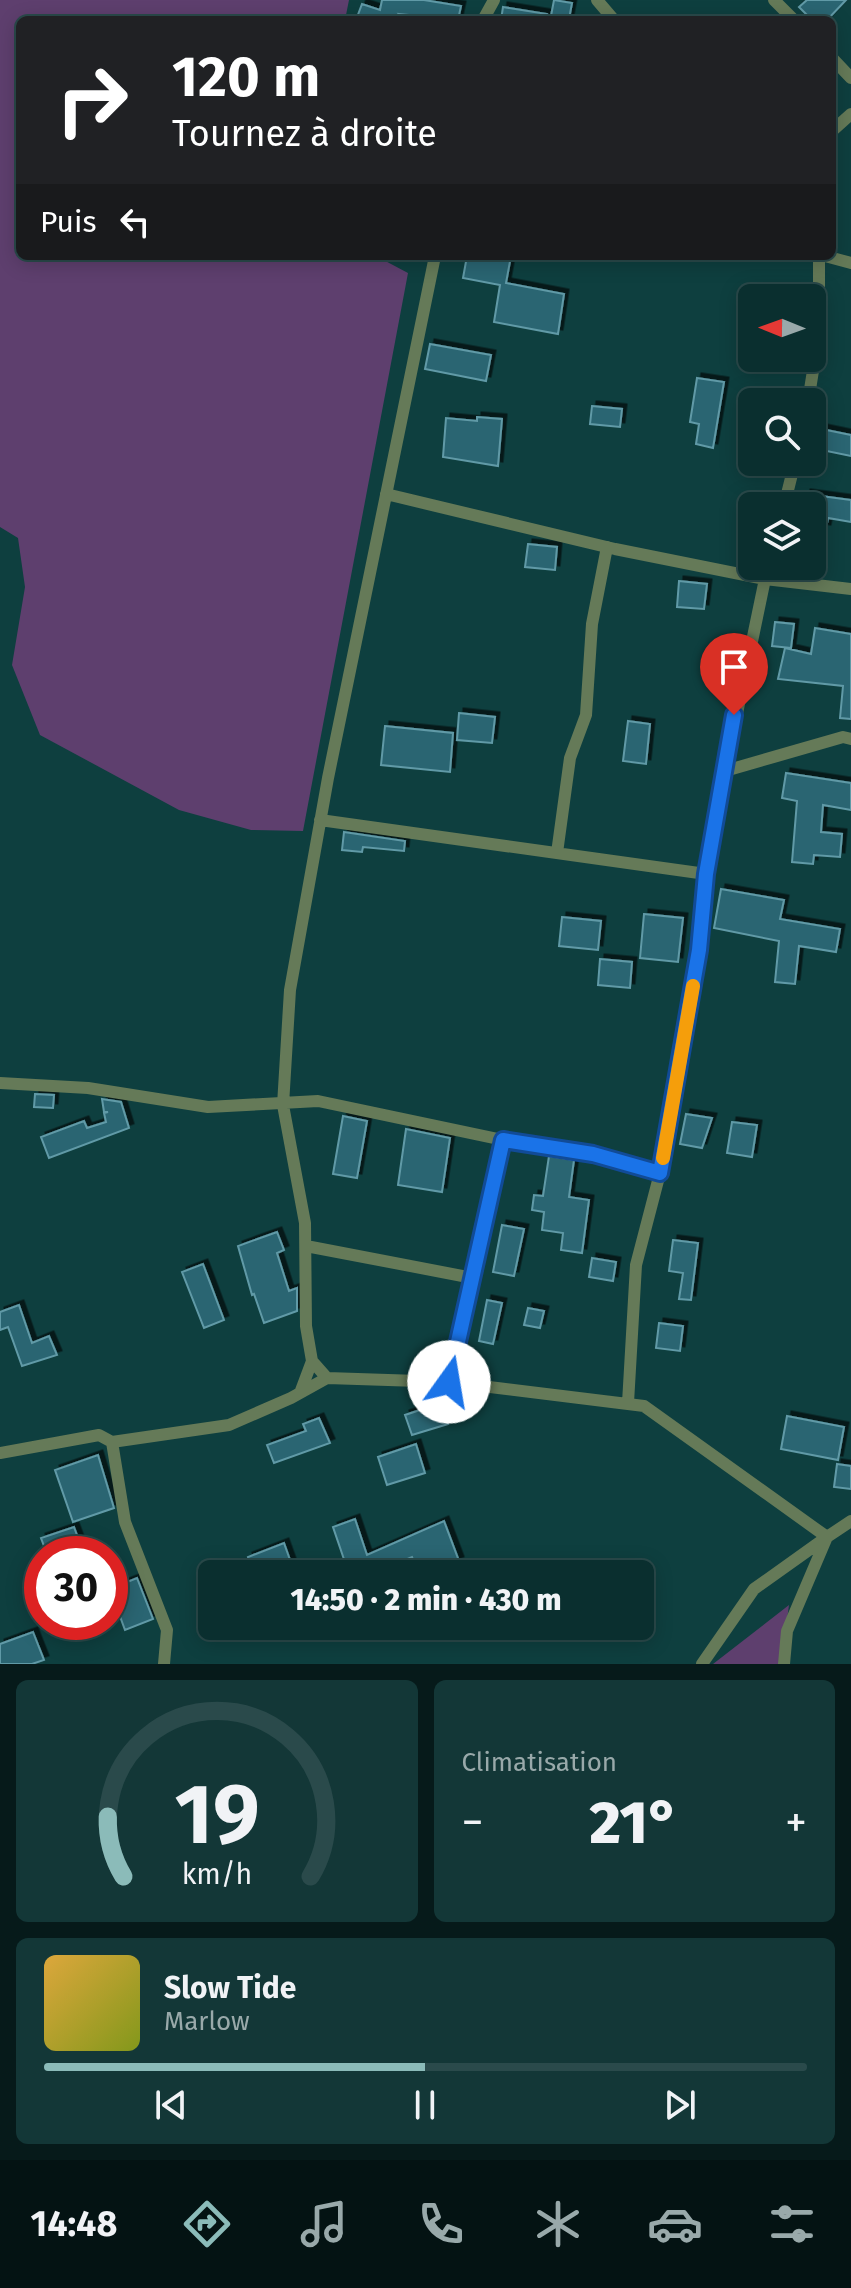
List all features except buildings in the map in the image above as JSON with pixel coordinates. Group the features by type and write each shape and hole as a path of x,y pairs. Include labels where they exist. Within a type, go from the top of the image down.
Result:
{"street":[{"path":"597,0 611,16"},
{"path":"774,0 790,16"},
{"path":"836,62 851,78"},
{"path":"836,127 851,114"},
{"path":"300,1393 312,1361 306,1326 305,1223 283,1105 290,990 320,820 434,260"},
{"path":"810,388 819,333 819,260"},
{"path":"386,494 607,547 738,568"},
{"path":"557,853 570,758 586,715 592,624 607,547"},
{"path":"628,1403 636,1265 660,1173 699,950 706,874 765,580"},
{"path":"803,580 851,589"},
{"path":"725,771 843,737 851,739"},
{"path":"320,820 706,874"},
{"path":"0,1083 88,1088 208,1107 318,1101 503,1140 593,1154 660,1173"},
{"path":"449,1382 503,1140"},
{"path":"306,1246 473,1278"},
{"path":"312,1361 327,1378"},
{"path":"0,1453 99,1435 112,1442 229,1425 327,1378 449,1382 644,1406 827,1537"},
{"path":"112,1442 125,1522 167,1630 164,1664"},
{"path":"702,1664 754,1589 851,1521"},
{"path":"784,1664 787,1631 827,1537"}],"shaded area":[{"path":"0,0 349,0 346,16 16,16 16,260 384,260 408,273 303,831 251,830 179,810 40,735 12,665 25,587 18,538 0,527"},
{"path":"789,1605 781,1664 713,1664"}],"slow traffic":[{"path":"663,1158 693,986"}],"route":[{"path":"449,1382 503,1140 593,1154 660,1173 699,950 706,874 734,715"}]}
